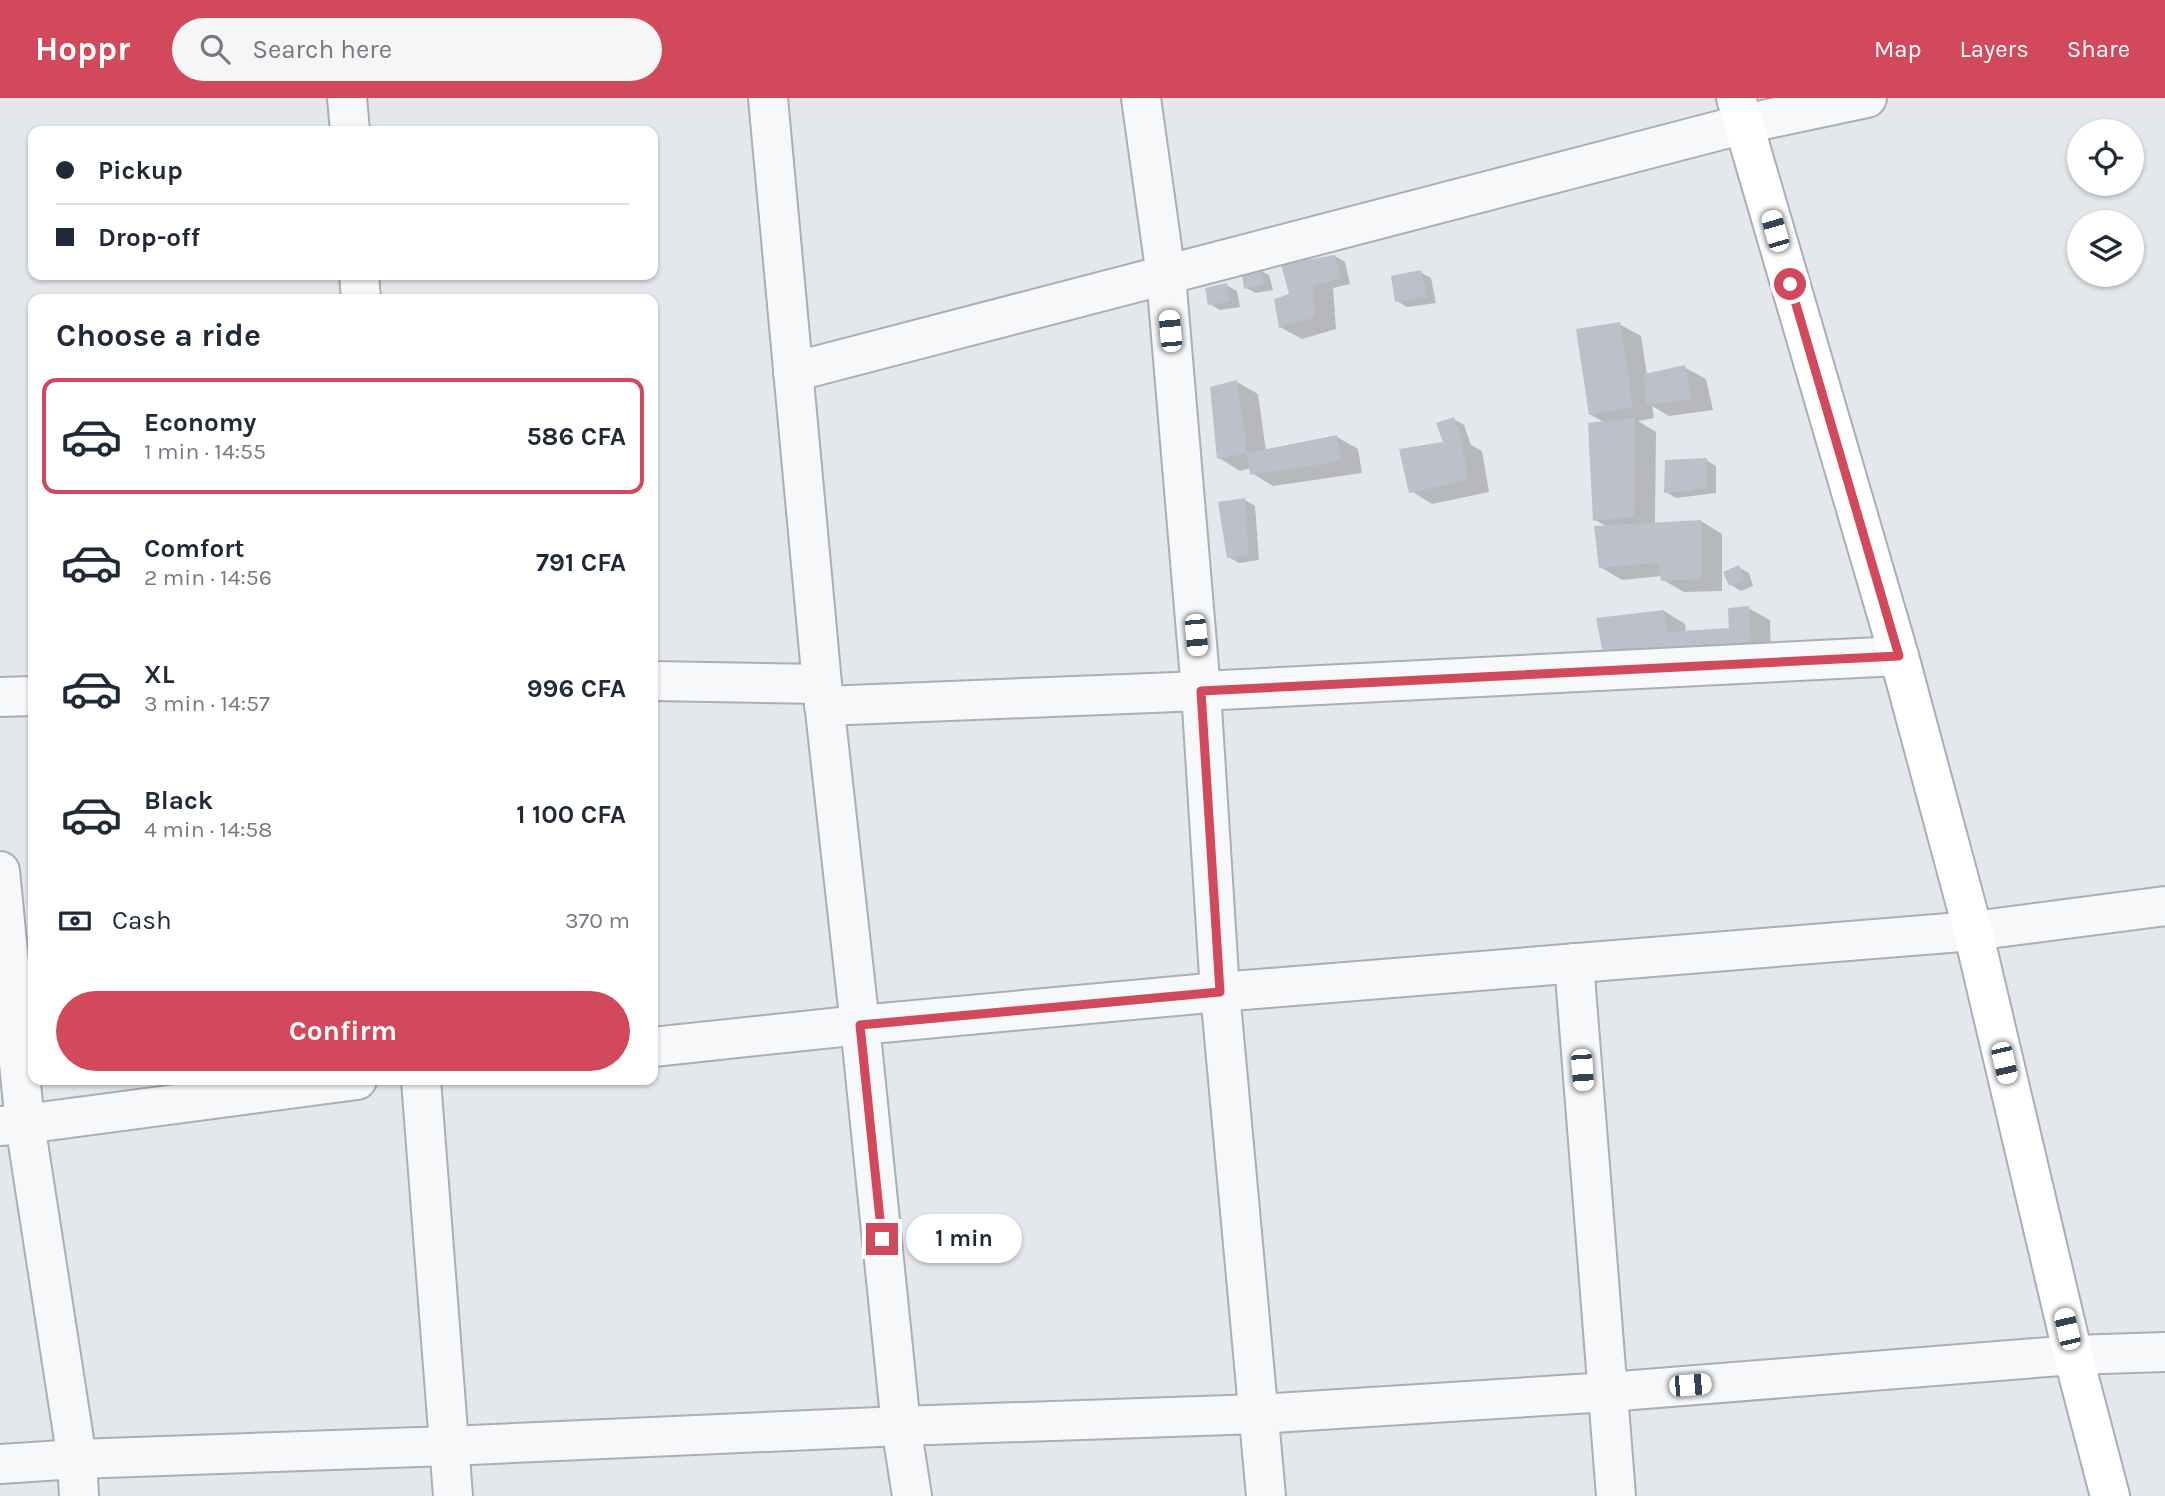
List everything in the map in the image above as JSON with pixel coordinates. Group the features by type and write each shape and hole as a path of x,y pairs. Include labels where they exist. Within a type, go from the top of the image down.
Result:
{"main road":[{"path":"1740,111 1899,656 1973,931 2073,1355 2110,1496"}],"street":[{"path":"347,98 350,126"},
{"path":"768,98 823,695 901,1426 912,1496"},
{"path":"1141,98 1166,276 1201,691 1220,992 1266,1496"},
{"path":"793,372 1166,276 1740,111 1867,98"},
{"path":"658,681 823,695 1201,691 1899,656"},
{"path":"0,697 28,696"},
{"path":"0,871 12,1125 77,1459 79,1496"},
{"path":"658,1046 1220,992 1973,931 2165,906"},
{"path":"1574,963 1616,1496"},
{"path":"12,1125 319,1085"},
{"path":"421,1085 453,1496"},
{"path":"0,1464 901,1426 1259,1414 1608,1392 2073,1355 2165,1352"}],"building":[{"path":"1335,255 1341,279 1313,285 1315,317 1279,328 1274,299 1289,294 1281,264"},
{"path":"1259,268 1264,284 1244,289 1242,272"},
{"path":"1421,270 1427,297 1395,302 1391,276"},
{"path":"1227,283 1230,302 1208,305 1205,288"},
{"path":"1620,322 1633,407 1589,415 1576,329"},
{"path":"1685,365 1692,399 1646,405 1644,374"},
{"path":"1237,380 1247,453 1217,459 1210,387"},
{"path":"1454,417 1461,437 1468,480 1409,493 1399,449 1443,442 1436,423"},
{"path":"1635,418 1634,517 1593,521 1588,423"},
{"path":"1337,435 1341,461 1250,475 1247,453"},
{"path":"1707,458 1706,488 1664,493 1665,460"},
{"path":"1245,498 1249,555 1227,558 1218,502"},
{"path":"1701,520 1701,579 1661,581 1658,563 1599,568 1594,526"},
{"path":"1739,565 1744,580 1729,586 1723,572"},
{"path":"1749,606 1751,651 1604,659 1596,618 1664,610 1667,632 1729,628 1728,608"}],"route":[{"path":"882,1239 860,1025 1220,992 1201,691 1899,656 1790,284"}]}
